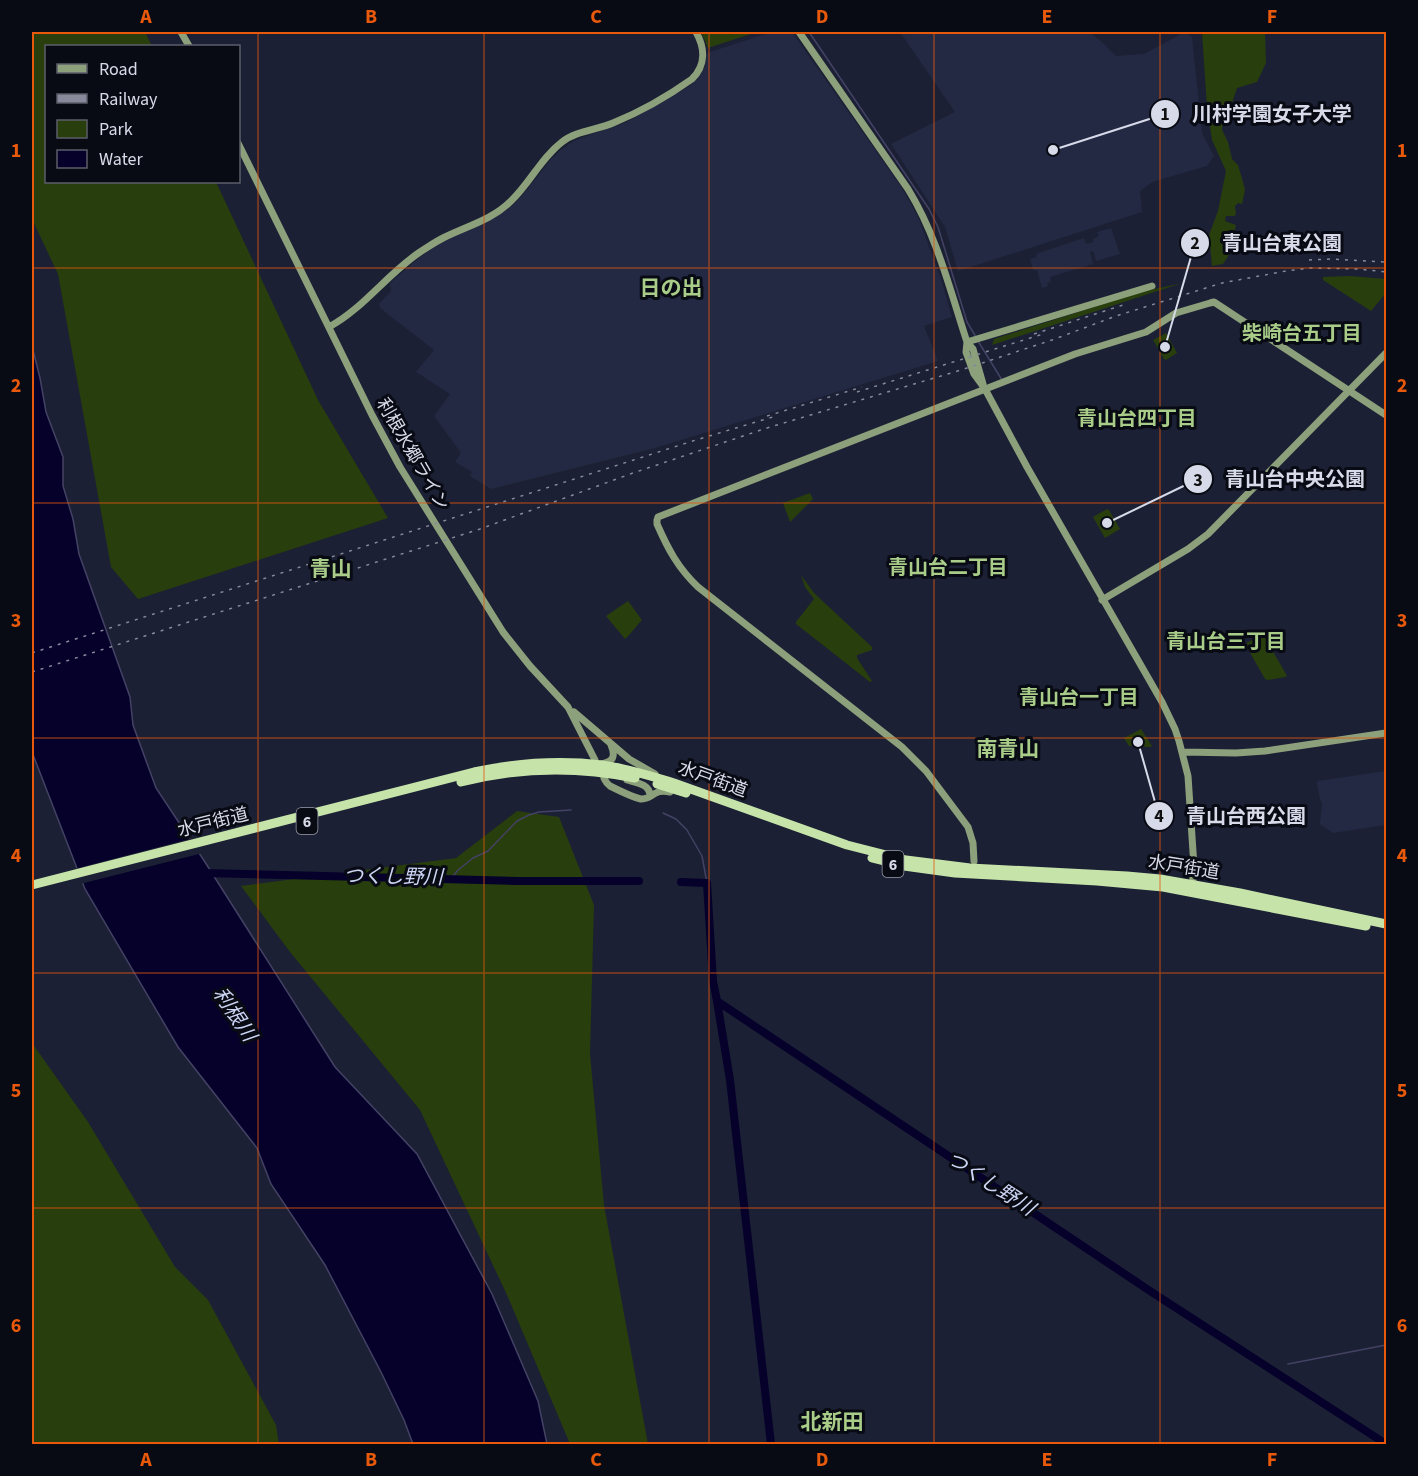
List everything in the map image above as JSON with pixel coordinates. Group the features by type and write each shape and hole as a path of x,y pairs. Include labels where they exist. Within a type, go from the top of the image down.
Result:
{"highway":[{"name":"水戸街道","path":"32,891 476,778 528,770 584,767 597,762 674,783 847,845 897,858 970,868 1127,876 1386,924"},
{"name":"水戸街道","path":"32,885 474,772 544,763 584,767 606,776 644,780 847,852 904,866 955,873 1192,888 1386,930"}],"street":[{"path":"329,327 351,314 418,254 442,238 491,216 511,202 538,166 562,141 631,115 692,79 697,74 703,60 702,43 696,32"},
{"path":"799,32 918,204 933,238 966,342 973,349 985,389 1102,600 1162,702 1175,729 1183,752 1189,787 1194,867 1192,888"},
{"name":"利根水郷ライン","path":"240,147 400,467 496,622 525,660 568,706 597,762"},
{"path":"966,342 1152,286"},
{"path":"974,861 973,843 968,827 918,762 698,587 676,562 666,545 657,524 660,515 1075,354 1146,332 1182,310 1214,302 1386,415"},
{"path":"1102,600 1188,549 1208,534 1386,352"},
{"path":"568,706 633,763 674,783"},
{"path":"1183,752 1264,751 1386,733"},
{"path":"597,762 606,763 612,759 614,754 611,745"},
{"path":"650,795 649,788 646,786 606,776 610,786 638,798 644,799 662,791 688,794"}],"shaded area":[{"path":"772,32 792,32 902,188 918,217 940,276 952,317 924,326 938,361 655,448 491,489 470,476 472,472 455,462 461,453 434,416 450,394 416,372 434,350 380,308 379,304 391,291 390,283 435,247 488,222 512,206 551,159 574,141 625,123 688,87 697,80 702,72 707,53"},
{"path":"900,32 1089,32 1116,56 1144,54 1185,32 1192,37 1202,133 1214,156 1207,166 1152,182 1140,191 1142,212 958,271 945,227 891,144 955,112"},
{"path":"1111,228 1120,254 1096,261 1093,251 1090,252 1093,264 1050,277 1051,282 1042,288 1037,270 1033,270 1030,259 1037,257 1036,254 1084,238 1086,244 1094,242 1093,239 1099,236 1097,232"},
{"path":"1386,771 1386,825 1333,833 1320,824 1322,804 1318,781"}],"green space":[{"path":"32,32 145,32 152,45 45,45 45,183 216,183 318,400 388,518 138,599 111,567 58,274 32,219"},
{"path":"701,32 757,32 708,48"},
{"path":"1199,32 1265,32 1266,63 1257,82 1237,88 1223,120 1222,130 1232,159 1238,165 1245,190 1242,204 1238,203 1235,206 1236,214 1226,216 1225,221 1236,225 1229,255 1223,264 1212,266 1209,235 1218,211 1226,171 1212,140 1207,107 1202,33"},
{"path":"1350,276 1386,279 1386,293 1371,311 1323,280 1323,277"},
{"path":"1182,283 992,345 994,339 1141,292"},
{"path":"1166,333 1177,353 1166,360 1153,340"},
{"path":"810,493 813,499 790,522 783,503"},
{"path":"1107,509 1120,529 1105,538 1093,517"},
{"path":"801,575 814,593 872,647 872,650 857,655 857,658 872,681 870,682 796,624 814,599 805,587"},
{"path":"628,601 642,620 625,639 606,616"},
{"path":"1263,634 1287,676 1265,679 1245,644"},
{"path":"1141,729 1152,746 1129,746 1124,738"},
{"path":"517,811 559,817 594,905 590,1054 604,1205 648,1444 570,1444 507,1295 420,1110 290,952 241,886 456,858"},
{"path":"32,1043 88,1122 175,1267 208,1300 276,1425 279,1444 32,1444"}],"water":[{"name":"利根川","path":"32,346 46,412 63,457 63,486 73,519 79,554 130,697 133,725 156,788 335,1067 417,1154 492,1294 538,1401 547,1444 413,1444 381,1372 325,1265 271,1184 257,1148 178,1047 85,889 32,752"}],"pier":[{"path":"193,838 203,853 80,884 74,869"}],"waterway":[{"path":"809,32 929,209 938,227 967,322 976,337"},
{"path":"978,341 1002,380"},
{"path":"450,880 473,858 488,851 517,821 539,812 571,810"},
{"path":"663,813 676,819 687,830 702,856 707,883"},
{"name":"つくし野川","path":"204,873 516,881 639,881"},
{"name":"つくし野川","path":"681,882 707,883 713,981 717,1001 1150,1291 1386,1444"},
{"path":"717,1001 730,1080 771,1444"},
{"path":"1288,1364 1386,1345"}],"railway":[{"path":"1309,260 1386,262"},
{"path":"32,672 480,529 633,473 767,428 961,370 1116,316 1222,283 1310,268 1386,272"},
{"path":"1034,334 1123,305"},
{"path":"857,392 1043,334"},
{"path":"767,416 862,387"},
{"path":"32,653 776,416"}],"place":[{"name":"川村学園女子大学","path":"1053,150"},
{"name":"青山台東公園","path":"1165,347"},
{"name":"青山台中央公園","path":"1107,523"},
{"name":"青山台西公園","path":"1138,742"}],"district":[{"name":"日の出","path":"671,288"},
{"name":"柴崎台五丁目","path":"1302,333"},
{"name":"青山台四丁目","path":"1137,418"},
{"name":"青山台二丁目","path":"948,567"},
{"name":"青山","path":"331,569"},
{"name":"青山台三丁目","path":"1226,641"},
{"name":"青山台一丁目","path":"1079,697"},
{"name":"南青山","path":"1008,749"},
{"name":"北新田","path":"832,1422"}]}
